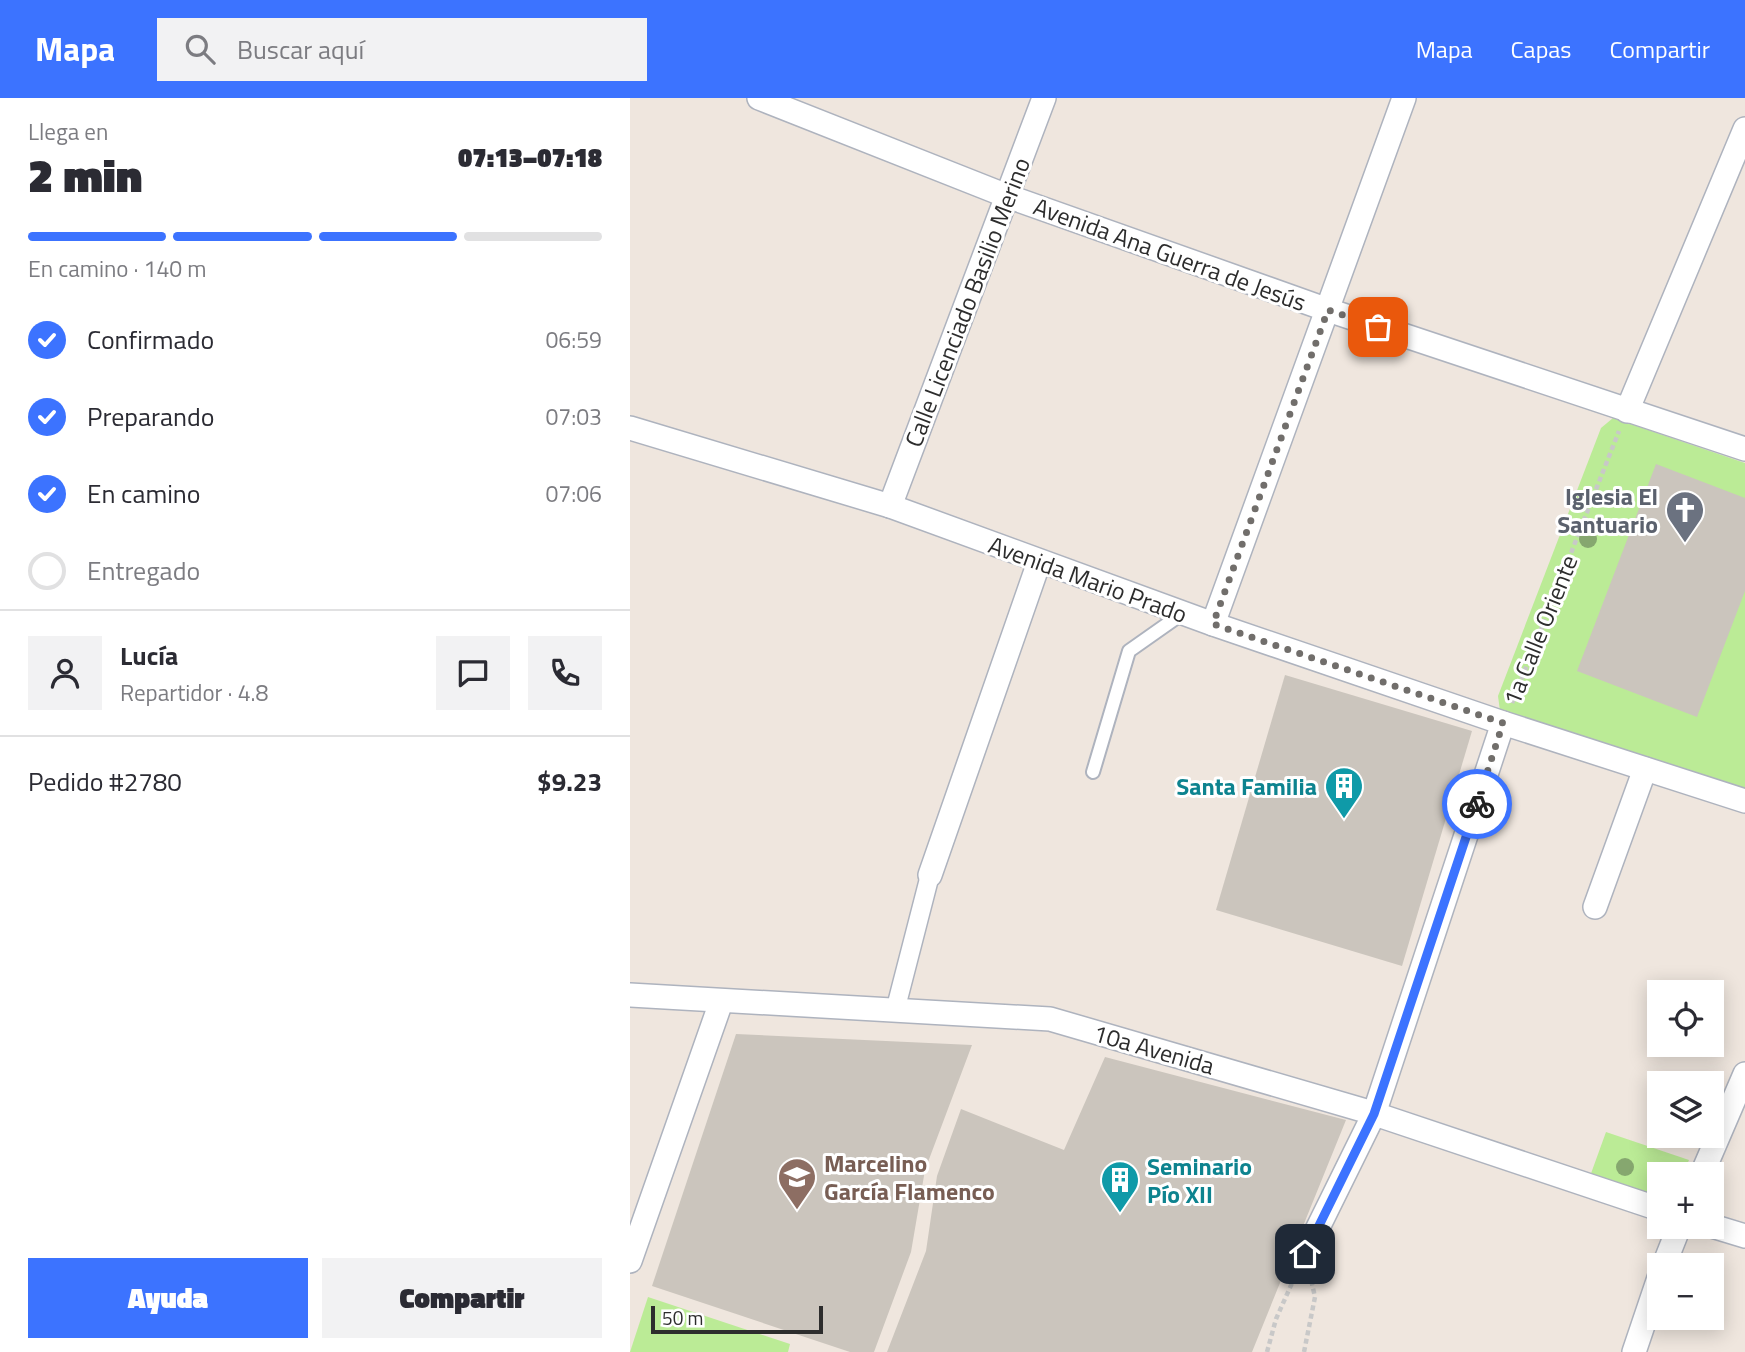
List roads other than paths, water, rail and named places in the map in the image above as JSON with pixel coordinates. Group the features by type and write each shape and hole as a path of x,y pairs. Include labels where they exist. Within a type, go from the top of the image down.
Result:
{"street":[{"name":"Avenida Ana Guerra de Jesús","path":"759,98 1007,196 1328,310 1745,449"},
{"name":"Calle Licenciado Basilio Merino","path":"890,506 1044,98"},
{"path":"1213,624 1404,98"},
{"path":"1627,411 1745,129"},
{"name":"Avenida Mario Prado","path":"630,428 890,506 1213,624 1503,723 1745,801"},
{"path":"895,1011 930,875 1039,562"},
{"name":"1a Calle Oriente","path":"1305,1254 1374,1114 1503,723"},
{"path":"1595,907 1645,769"},
{"name":"10a Avenida","path":"630,995 1049,1019 1374,1114 1647,1205"},
{"path":"630,1261 721,1002"},
{"path":"1707,1162 1745,1074"},
{"path":"1724,1230 1745,1236"},
{"path":"1634,1352 1647,1314"}],"lane":[{"path":"1093,772 1129,651 1182,613"}],"place":[{"name":"Iglesia El Santuario","path":"1685,544"},
{"name":"Santa Familia","path":"1344,820"},
{"name":"Marcelino García Flamenco","path":"797,1211"},
{"name":"Seminario Pío XII","path":"1120,1214"}]}
